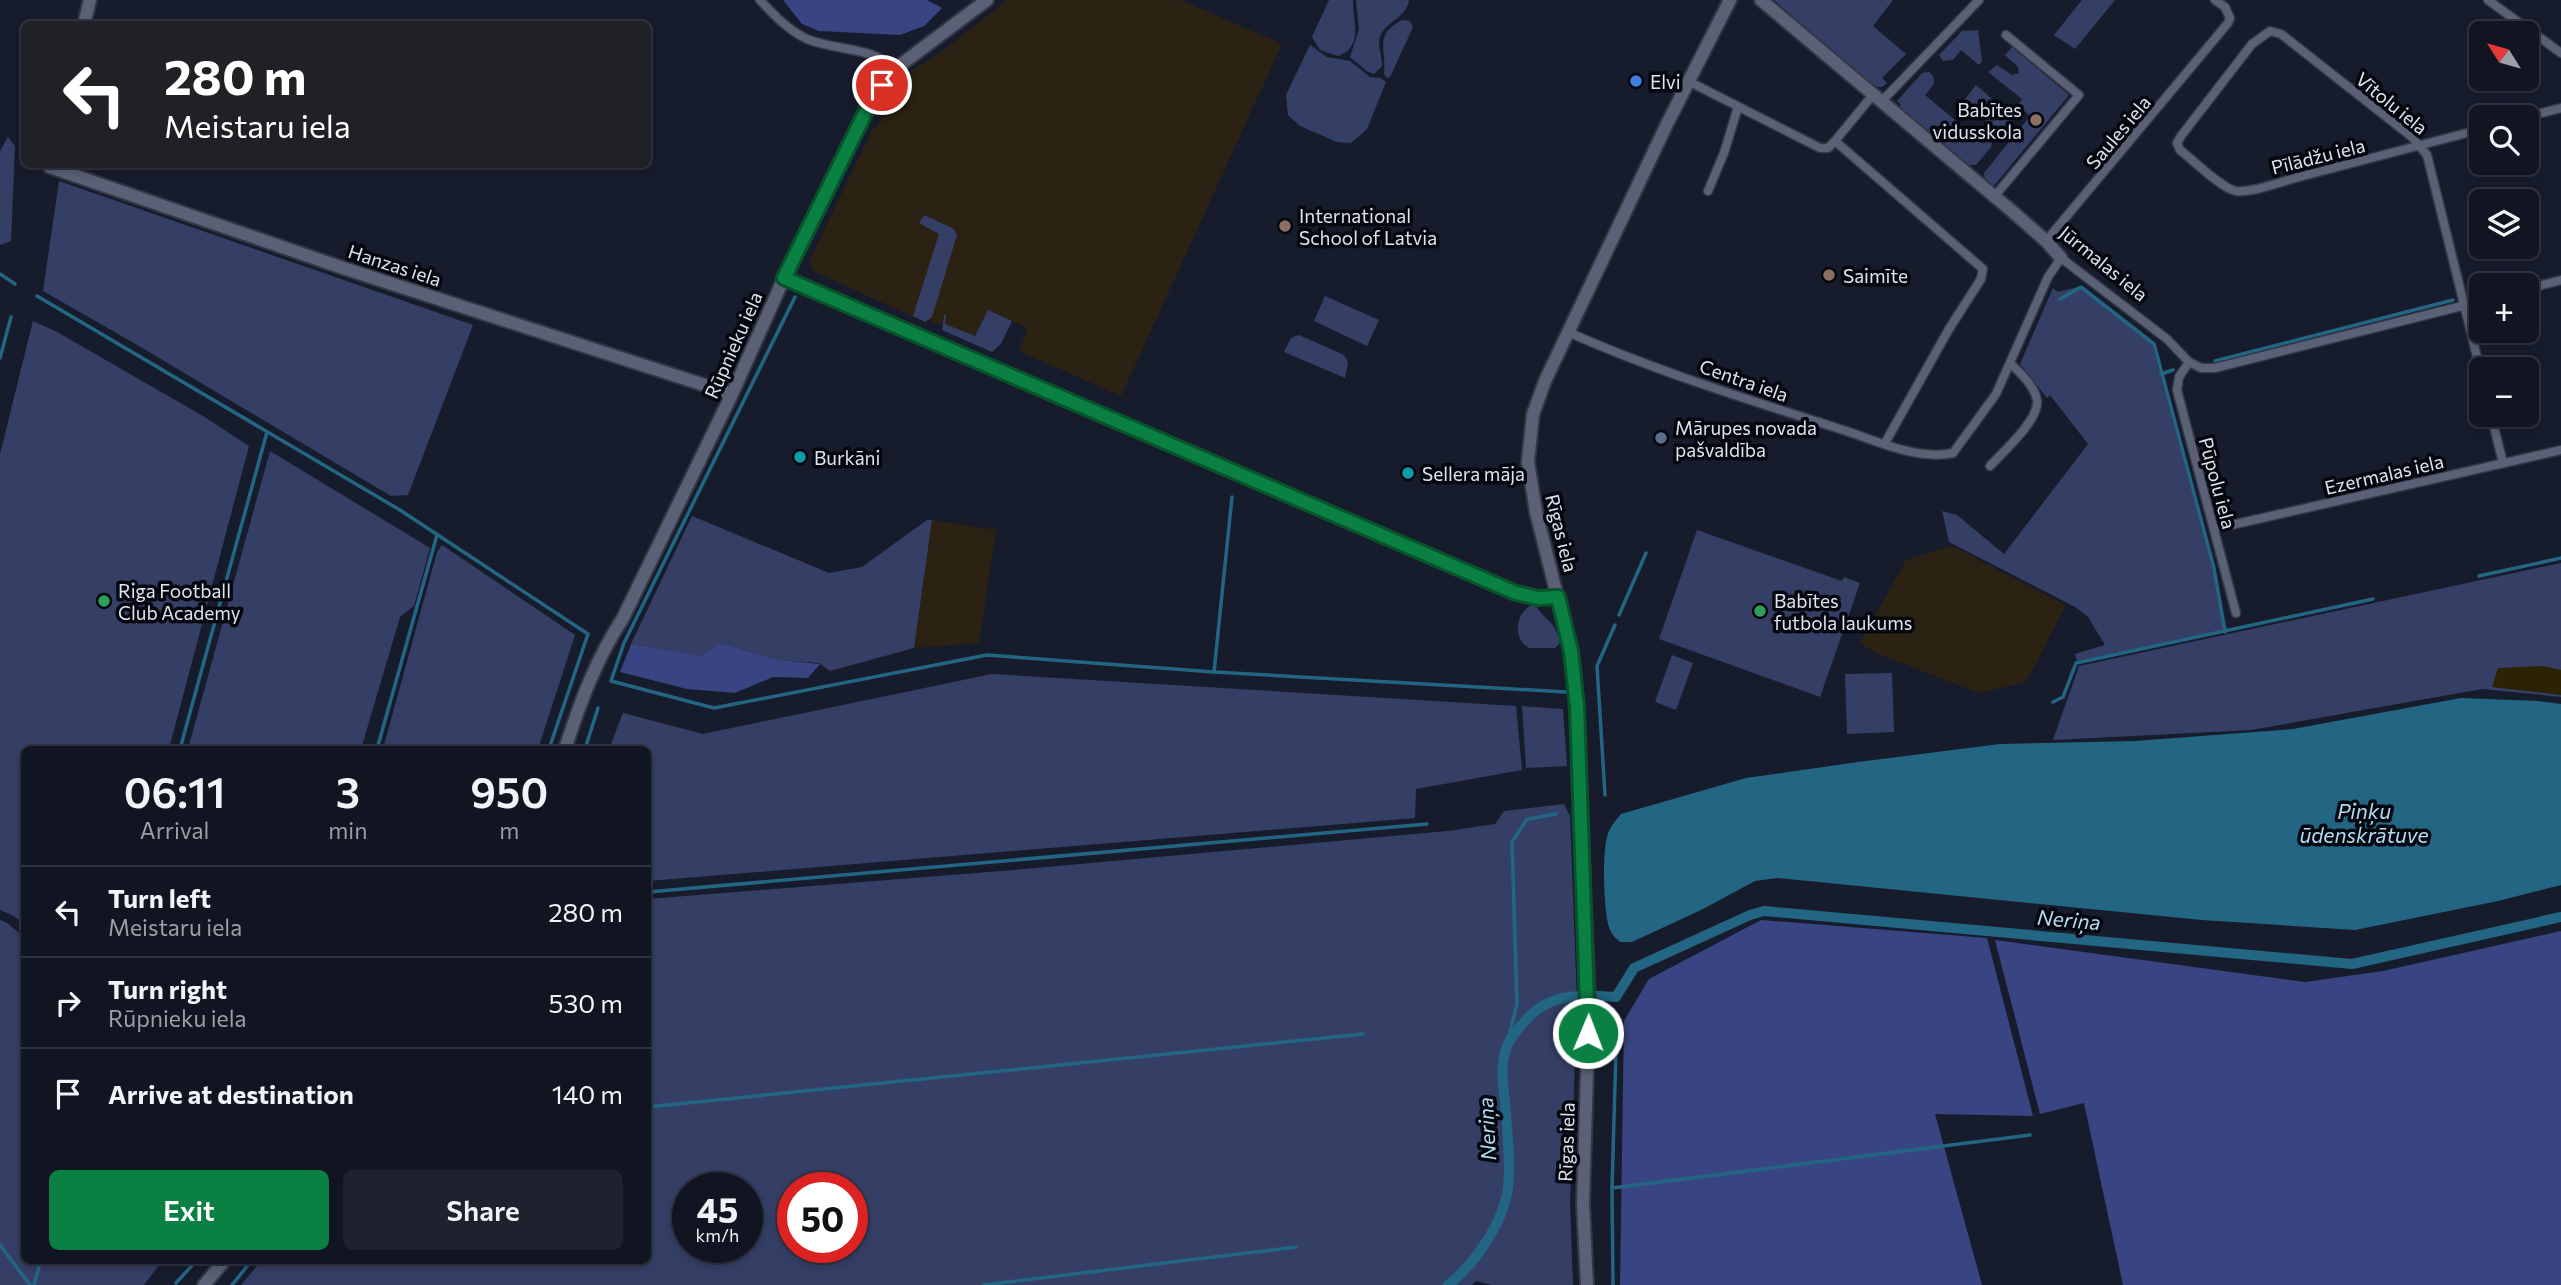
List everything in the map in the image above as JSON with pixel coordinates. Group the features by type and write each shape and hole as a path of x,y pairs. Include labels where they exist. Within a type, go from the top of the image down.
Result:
{"street":[{"path":"85,21 90,0"},
{"path":"760,0 780,20 807,39 880,56 895,69"},
{"name":"Rūpnieku iela","path":"566,746 586,685 609,639 623,618 869,105 895,69 987,0"},
{"name":"Rīgas iela","path":"1587,1285 1583,1203 1589,1007 1578,735 1571,651 1536,512 1528,462 1530,435 1537,400 1568,332 1688,81 1730,0"},
{"name":"Jūrmalas iela","path":"1761,0 2046,241 2061,258 2166,338 2189,362"},
{"path":"1688,81 1820,148 1828,148 1979,0"},
{"name":"Saules iela","path":"2046,241 2213,43 2230,18 2225,7 2215,0"},
{"path":"2488,0 2561,53"},
{"name":"Vītolu iela","path":"2177,143 2252,44 2270,31 2281,34 2420,145 2427,155 2477,357"},
{"path":"1994,197 2079,95 2006,35"},
{"path":"1708,191 1724,153 1738,107"},
{"path":"2539,114 2561,108"},
{"name":"Pīlādžu iela","path":"2177,143 2180,150 2222,183 2239,191 2469,132"},
{"path":"1835,141 1983,269 1981,279 1949,329 1885,443"},
{"name":"Hanzas iela","path":"53,168 359,274 732,394"},
{"path":"1990,466 2033,418 2037,401 2029,382 2011,365 2048,277 2061,258"},
{"path":"784,278 1503,588 1523,596 1558,597"},
{"path":"2539,286 2561,280"},
{"path":"2189,362 2201,368 2215,369 2469,305"},
{"name":"Centra iela","path":"1568,332 1741,398 1923,454 1953,453 1996,394 2011,365"},
{"name":"Pūpolu iela","path":"2189,362 2179,377 2177,390 2236,613"},
{"path":"2494,427 2503,463"},
{"name":"Ezermalas iela","path":"2214,529 2561,450"},
{"path":"204,1285 222,1264"}],"shaded area":[{"path":"783,0 927,0 942,8 924,26 900,35 819,31 802,24"},
{"path":"1007,0 1181,0 1282,44 1121,396 1019,351 1028,328 988,310 975,336 944,324 946,315 941,326 929,320 925,322 813,271 809,261 873,129 877,127 898,79 940,53"},
{"path":"1329,0 1353,0 1354,39 1352,46 1338,56 1320,50 1312,37"},
{"path":"1356,0 1409,0 1403,12 1381,35 1379,42 1382,66 1374,74 1350,57 1359,29"},
{"path":"1774,0 1893,0 1873,26 1906,54 1882,78 1887,83 1882,87 1873,87"},
{"path":"2082,0 2115,0 2075,49 2054,35"},
{"path":"1402,20 1410,21 1413,27 1390,77 1387,78 1384,74 1384,37"},
{"path":"1978,30 1982,61 1979,65 1961,50 1953,60 1943,61 1939,55 1962,31"},
{"path":"1310,45 1327,57 1350,61 1370,77 1381,78 1386,82 1367,129 1351,143 1337,142 1300,126 1288,115 1286,95"},
{"path":"2012,47 2069,95 1993,187 1985,180 1984,173 2030,116 2018,105 2022,99 1988,72 1997,65 2012,75 2019,73 2018,67 2005,55"},
{"path":"1929,72 1933,76 1934,84 1925,95 1984,144 1989,138 1992,140 1991,147 1976,165 1966,165 1898,109 1901,105 1897,101 1922,73"},
{"path":"1976,85 2012,116 2012,123 2000,132 1962,103"},
{"path":"8,137 15,146 11,241 0,245 0,151"},
{"path":"59,181 473,325 408,495 391,496 43,291"},
{"path":"924,215 954,229 957,235 932,317 925,322 913,316 939,234 919,223"},
{"path":"2053,288 2058,292 2084,288 2152,344 2227,629 2077,661 2075,654 2105,645 2088,617 2077,608 1949,542 1942,511 1957,515 2004,554 2088,444 2050,395 2047,398 2020,364"},
{"path":"1325,296 1379,320 1367,346 1314,321"},
{"path":"988,310 1012,321 1001,344 992,352 942,330 946,315 945,324 975,336"},
{"name":"Riga Football Club Academy","path":"33,321 57,332 203,416 249,446 170,746 21,746 21,922 0,910 0,454"},
{"path":"1299,335 1344,355 1348,362 1345,378 1284,352 1291,338"},
{"path":"270,451 430,548 414,606 400,617 362,746 189,746"},
{"path":"692,516 829,573 862,567 927,520 932,520 914,648 830,671 819,663 780,660 720,643 703,657 631,644"},
{"path":"932,520 996,530 979,643 914,648"},
{"name":"Babītes futbola laukums","path":"1697,530 1842,581 1844,577 1860,583 1820,697 1659,639"},
{"path":"442,545 575,635 539,746 384,746 437,552"},
{"path":"1952,546 2066,605 2026,682 1979,693 1876,653 1860,643 1906,560"},
{"path":"2561,563 2561,697 2482,689 2251,730 2053,740 2079,666"},
{"path":"1535,604 1558,635 1560,643 1555,648 1529,648 1520,638 1520,617"},
{"path":"720,643 780,660 820,664 808,678 773,677 735,693 687,689 620,672 631,644 703,656"},
{"path":"1672,655 1693,663 1676,710 1655,702"},
{"path":"1892,673 1894,732 1847,734 1845,674"},
{"path":"992,674 1516,706 1522,770 1416,789 1415,818 651,881 651,746 610,746 623,713 703,734"},
{"path":"1522,706 1563,709 1567,766 1526,768"},
{"path":"1564,804 1570,816 1577,1001 1570,1205 1573,1285 1492,1285 1476,1281 1472,1285 241,1285 259,1264 651,1264 651,899 1448,831 1495,824 1504,811"},
{"path":"0,920 21,935 21,1264 164,1264 159,1265 144,1285 0,1285"},
{"path":"1761,920 1987,938 2033,1116 1935,1114 1982,1285 1620,1285 1624,1021 1649,979"},
{"path":"2561,931 2561,1285 2123,1285 2084,1103 2040,1114 1995,940 2305,982 2383,971"}],"sand":[{"path":"2542,666 2561,670 2561,695 2492,687 2498,668"}],"water":[{"name":"Piņķu ūdenskrātuve","path":"2461,698 2561,704 2561,885 2498,901 2355,930 2202,920 1777,878 1755,881 1632,942 1620,942 1608,924 1604,880 1605,845 1609,831 1621,814 1746,778 2000,744 2135,741 2293,729"}],"waterway":[{"path":"0,274 15,284"},
{"path":"2060,299 2081,287 2154,344 2214,568 2225,632"},
{"path":"37,296 400,510 588,634 550,746"},
{"path":"795,297 624,643 611,681 714,708 987,655 1214,672 1566,692"},
{"path":"2215,361 2453,300"},
{"path":"0,358 11,317"},
{"path":"2161,374 2173,370"},
{"path":"181,746 267,432"},
{"path":"1214,672 1232,497"},
{"path":"378,746 437,535"},
{"path":"1619,615 1646,553"},
{"path":"2479,576 2561,558"},
{"path":"2053,702 2063,697 2076,663 2373,599"},
{"path":"1605,795 1597,666 1615,625"},
{"path":"586,746 598,708"},
{"path":"1506,1048 1517,1004 1512,842 1527,819 1556,814"},
{"path":"651,892 1427,824"},
{"name":"Neriņa","path":"1597,996 1616,997 1634,968 1764,911 2352,964 2561,917"},
{"name":"Neriņa","path":"1448,1285 1468,1266 1487,1241 1505,1200 1509,1155 1503,1069 1507,1045 1529,1016 1541,1007 1555,1000 1579,996"},
{"path":"1613,1285 1612,1188 1617,1016"},
{"path":"651,1107 1363,1034"},
{"path":"1612,1188 2030,1135"},
{"path":"0,1245 30,1285"},
{"path":"983,1285 1296,1247"},
{"path":"34,1285 40,1264"},
{"path":"176,1283 193,1264"},
{"path":"232,1285 249,1264"}],"place":[{"name":"Elvi","path":"1636,81"},
{"name":"Babītes vidusskola","path":"2036,120"},
{"name":"International School of Latvia","path":"1285,226"},
{"name":"Saimīte","path":"1829,275"},
{"name":"Mārupes novada pašvaldība","path":"1661,438"},
{"name":"Burkāni","path":"800,457"},
{"name":"Sellera māja","path":"1408,473"},
{"name":"Riga Football Club Academy","path":"104,601"},
{"name":"Babītes futbola laukums","path":"1760,611"}],"route":[{"path":"882,85 869,105 784,278 1523,596 1558,597 1571,651 1577,707 1588,1033"}]}
